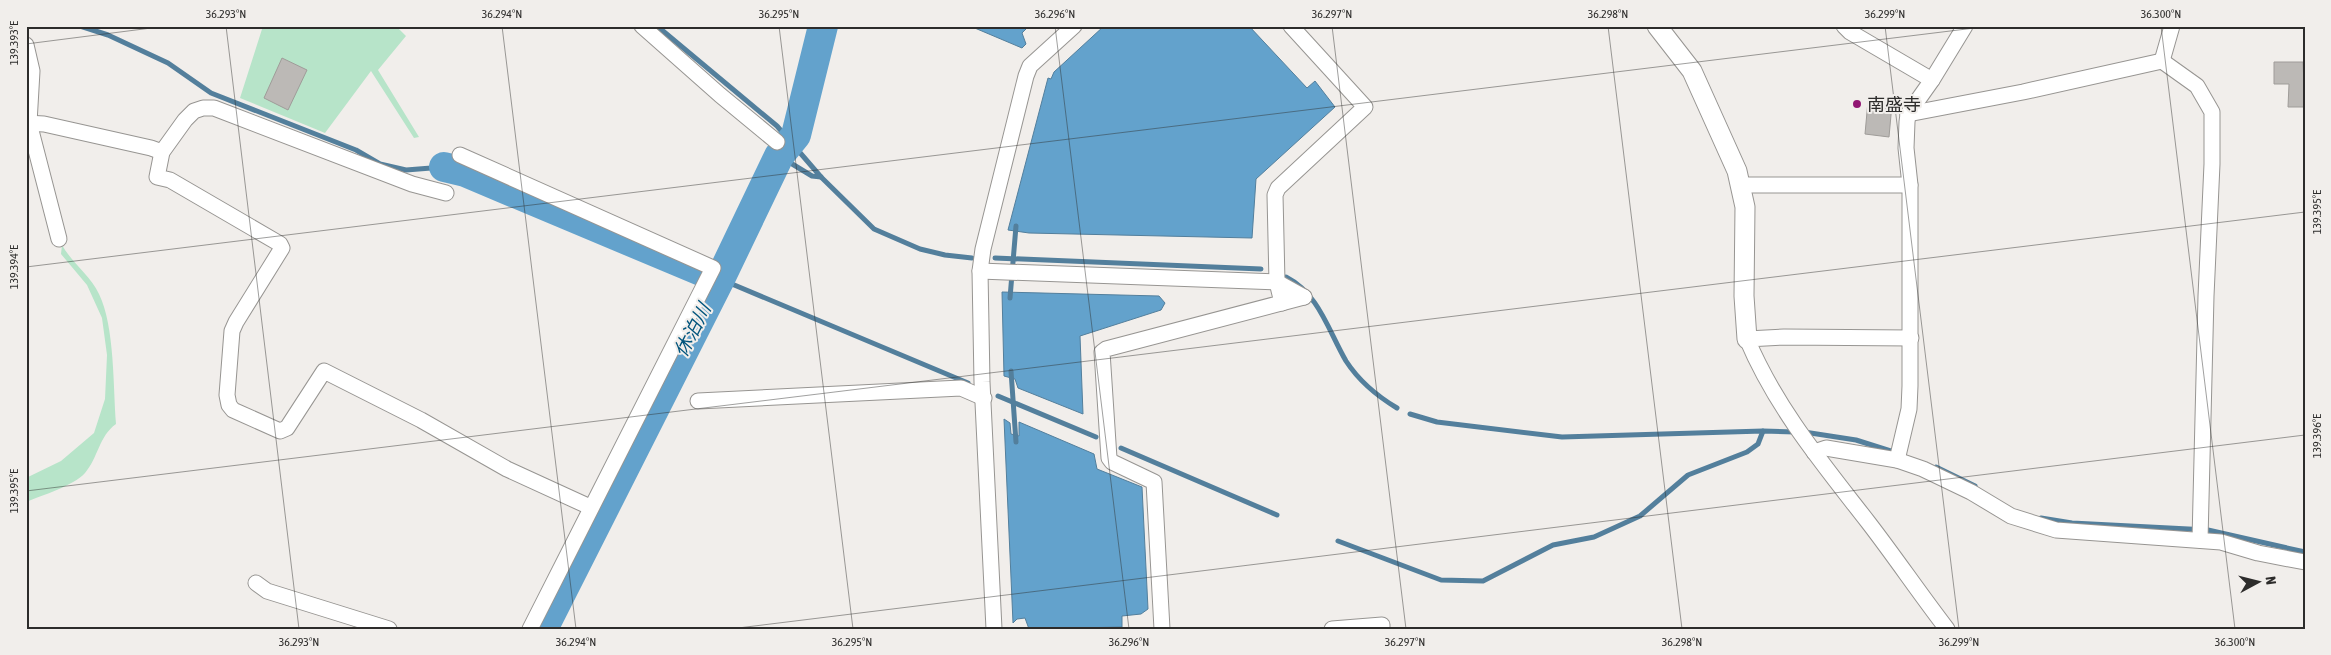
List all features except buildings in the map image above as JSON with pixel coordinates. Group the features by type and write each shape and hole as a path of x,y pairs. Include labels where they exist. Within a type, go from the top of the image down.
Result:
{"street":[{"path":"642,26 720,95 777,142"},
{"path":"994,629 980,271 990,218 1026,76 1030,66 1074,26"},
{"path":"1282,303 1277,282 1275,195 1278,188 1365,107 1291,26"},
{"path":"1657,26 1692,70 1737,171 1745,207 1744,296 1747,339 1766,381 1780,406 1947,629"},
{"path":"1844,26 1932,80"},
{"path":"1897,460 1909,409 1910,185 1905,132 1908,114 1932,80 1965,26"},
{"path":"2162,60 2172,26"},
{"path":"26,45 32,71 28,123 58,239"},
{"path":"1908,114 2023,92 2162,60 2197,86 2212,112 2200,540"},
{"path":"446,193 412,184 214,108 194,111 185,120 162,152 157,177 170,180 280,244 282,248 232,331 226,395 229,405 233,410 280,431 287,428 324,371 421,420 508,469 590,507"},
{"path":"28,123 44,124 162,152"},
{"path":"460,155 713,268 590,507 530,629"},
{"path":"1740,186 1910,185"},
{"path":"980,271 1277,282 1304,297 1106,349 1102,352 1109,458 1112,462 1154,482 1162,629"},
{"path":"1747,339 1784,337 1910,338"},
{"path":"698,401 961,388 984,398"},
{"path":"1814,452 1826,448 1897,460 1923,469 1971,492 2011,516 2038,526 2056,530 2221,542 2258,553 2305,562"},
{"path":"256,583 267,591 389,629"},
{"path":"1332,629 1382,626 1382,629"}],"green space":[{"path":"263,26 329,26 333,29 335,26 396,26 406,36 378,70 419,137 414,138 371,71 325,133 240,98"},
{"path":"62,245 95,287 104,308 111,340 116,424 102,441 93,461 80,478 57,490 26,502 26,478 61,461 94,433 105,399 107,355 102,318 87,285 61,254"}],"water":[{"path":"970,26 1029,26 1022,33 1026,44 1022,48"},
{"path":"1104,26 1249,26 1307,88 1315,81 1335,107 1256,179 1252,238 1029,233 1008,230 1048,78 1051,79 1054,72"},
{"path":"1002,292 1159,296 1165,303 1161,310 1080,336 1083,414 1018,388 1015,379 1004,376"},
{"path":"1004,419 1010,423 1011,434 1019,436 1019,422 1094,454 1097,469 1142,487 1148,609 1141,614 1122,616 1122,627 1029,629 1025,618 1017,619 1013,623"}],"waterway":[{"path":"80,26 108,35 168,63 211,93 356,150 380,164 406,170 444,167"},
{"path":"657,26 777,126 821,177 874,229 920,249 945,255 972,258"},
{"name":"休泊川","path":"543,629 720,279 779,156 796,135 823,26"},
{"path":"779,156 812,176 821,177"},
{"path":"444,167 465,172 720,279"},
{"path":"1010,298 1016,226"},
{"path":"995,258 1261,269"},
{"path":"1286,277 1297,284 1315,303 1346,361 1357,375 1382,398 1397,408"},
{"path":"720,279 968,383"},
{"path":"1011,371 1016,442"},
{"path":"998,396 1096,437"},
{"path":"1410,414 1437,422 1562,437 1763,431 1795,432"},
{"path":"1338,541 1441,580 1483,581 1553,545 1594,537 1640,516 1688,475 1747,452 1758,444 1763,431"},
{"path":"1804,432 1856,440 1897,453"},
{"path":"1121,448 1277,515"},
{"path":"1936,467 1975,486"},
{"path":"2041,518 2072,523 2208,530 2305,552"}],"place":[{"name":"南盛寺","path":"1857,104"}]}
